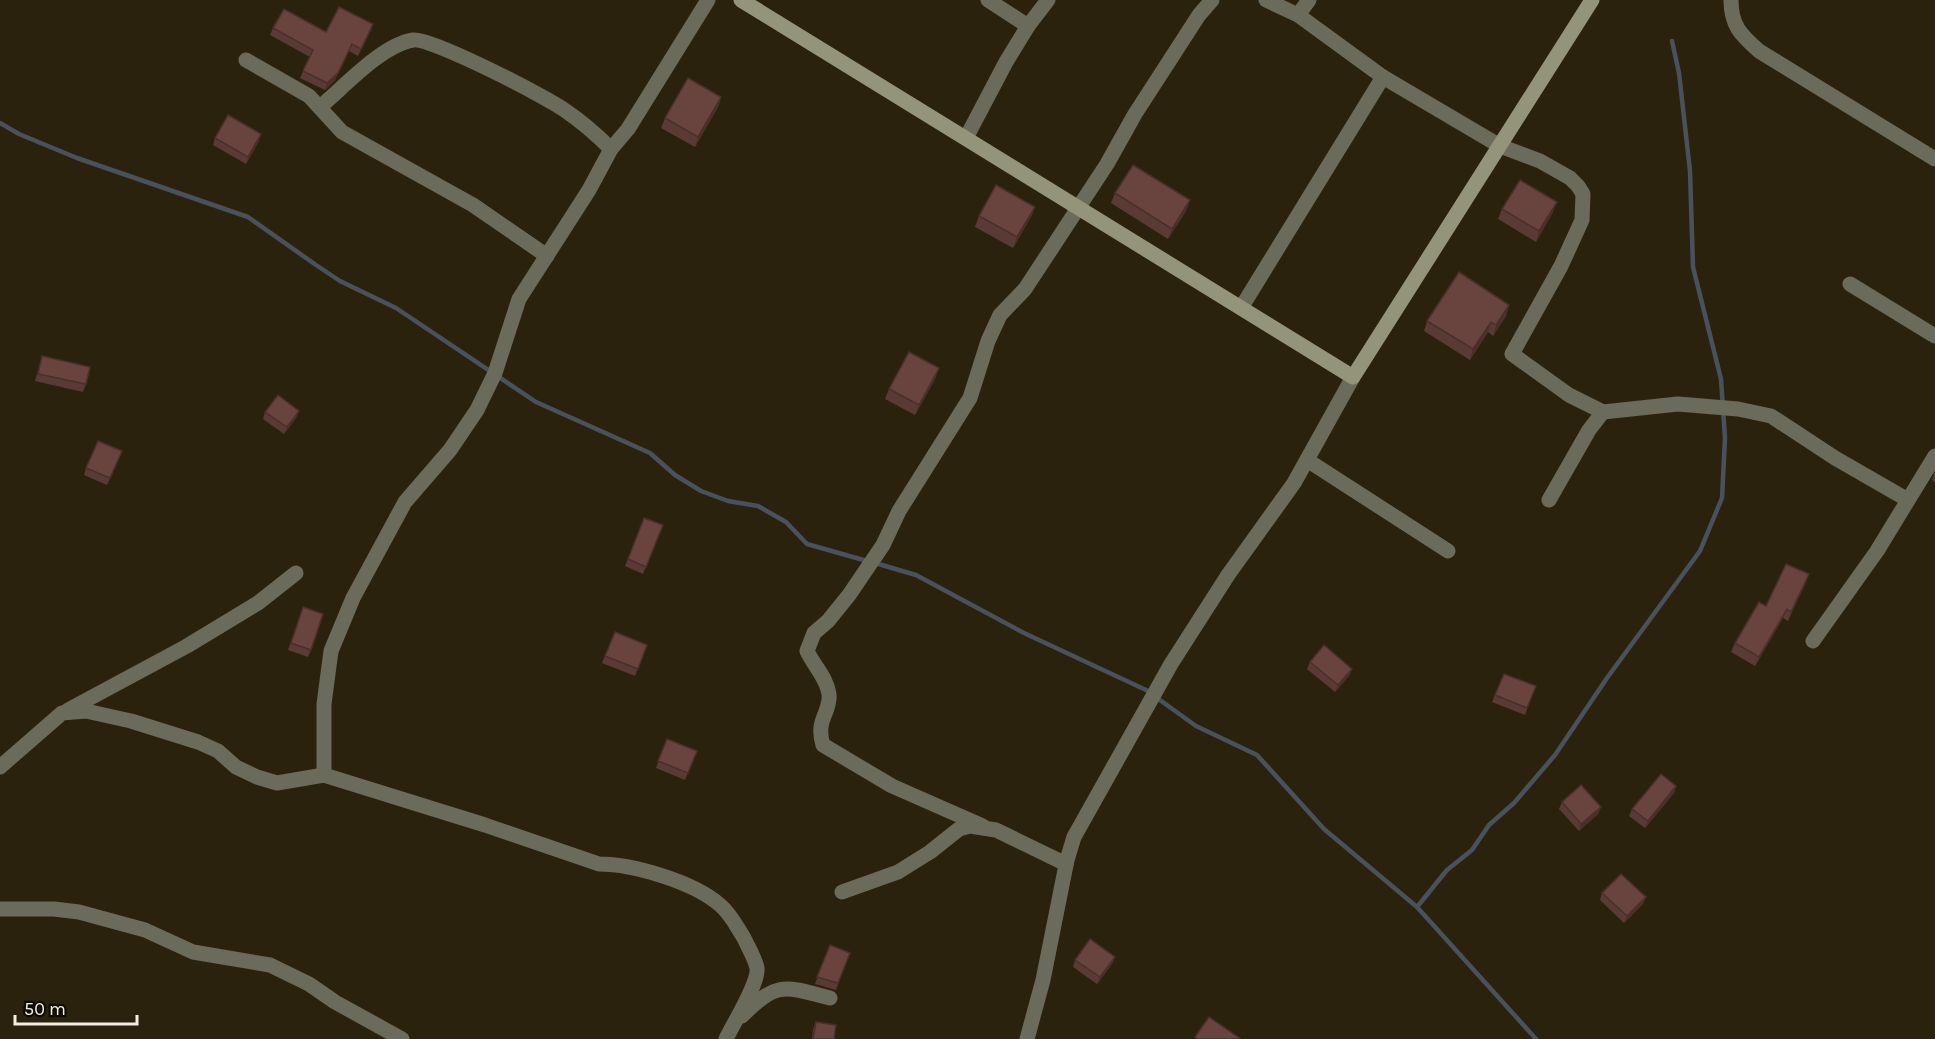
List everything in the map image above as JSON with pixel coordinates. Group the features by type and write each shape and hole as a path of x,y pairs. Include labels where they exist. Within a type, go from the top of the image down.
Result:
{"street":[{"path":"324,775 323,723 329,662 354,598 405,502 450,450 477,410 495,373 519,299 589,190 611,149 628,129 708,0"},
{"path":"741,0 1353,377"},
{"path":"988,0 1028,26"},
{"path":"966,138 1006,62 1028,26 1048,0"},
{"path":"1066,864 892,786 823,746 819,732 829,698 826,681 813,665 807,651 814,633 828,621 849,595 883,545 899,511 970,398 988,341 1000,315 1025,289 1160,75 1199,15 1212,0"},
{"path":"1266,0 1298,15 1383,77 1500,146 1540,161 1570,178 1583,194 1582,220 1561,266 1512,354 1569,395 1603,412 1678,404 1738,409 1771,416 1835,458 1908,500"},
{"path":"1298,15 1309,0"},
{"path":"1731,0 1731,14 1737,32 1759,51 1935,159"},
{"path":"1027,1039 1043,980 1066,864 1074,837 1171,664 1307,460 1353,377 1589,1"},
{"path":"321,106 384,53 406,42 424,39 522,85 565,110 611,149"},
{"path":"246,60 309,96 321,106 342,132 473,205 546,256"},
{"path":"1241,308 1383,77"},
{"path":"1850,284 1935,336"},
{"path":"1549,500 1589,430 1603,412"},
{"path":"1813,641 1877,550 1935,456"},
{"path":"1307,460 1448,550"},
{"path":"0,767 62,713 187,646 258,603 296,573"},
{"path":"62,713 86,711 163,730 218,751 236,767 278,783 324,775 495,828 599,864 616,864 645,870 698,891 720,905 736,926 757,969 753,982 727,1034"},
{"path":"842,892 898,872 930,852 959,829 983,826"},
{"path":"0,909 54,909 79,912 145,930 193,952 270,965 309,984 335,1002 402,1039"},
{"path":"753,982 775,990"},
{"path":"727,1034 757,1002 775,990 791,988 830,998"}],"building":[{"path":"339,7 373,24 361,49 352,44 338,73 327,83 303,71 313,50 273,28 284,9 326,32"},
{"path":"688,78 721,97 698,137 665,118"},
{"path":"228,115 261,134 248,157 215,138"},
{"path":"1133,165 1190,200 1172,229 1115,193"},
{"path":"1520,180 1557,202 1539,231 1502,209"},
{"path":"996,185 1035,207 1017,237 979,216"},
{"path":"1459,272 1509,305 1496,325 1491,322 1473,349 1427,321"},
{"path":"909,352 939,368 919,405 889,389"},
{"path":"42,356 90,367 86,384 38,374"},
{"path":"278,395 299,411 287,427 265,412"},
{"path":"98,441 122,451 110,478 86,468"},
{"path":"644,518 663,525 646,567 628,559"},
{"path":"1786,564 1809,574 1791,612 1787,609 1759,657 1735,643 1759,602 1766,606"},
{"path":"303,607 323,614 311,650 291,643"},
{"path":"615,632 647,645 638,669 605,656"},
{"path":"1324,645 1352,669 1338,685 1310,662"},
{"path":"1504,674 1536,686 1527,708 1495,695"},
{"path":"667,739 697,751 688,773 658,761"},
{"path":"1661,774 1676,786 1648,821 1632,809"},
{"path":"1581,785 1601,807 1581,824 1562,802"},
{"path":"1621,874 1646,897 1627,916 1602,893"},
{"path":"1090,939 1115,957 1100,977 1075,960"},
{"path":"830,945 850,953 838,983 817,977"},
{"path":"1209,1017 1241,1039 1198,1039 1195,1037"},
{"path":"816,1022 836,1025 834,1039 813,1039"}],"waterway":[{"path":"1417,907 1447,870 1472,850 1489,825 1514,803 1555,755 1607,678 1700,551 1722,498 1725,438 1721,379 1693,267 1690,171 1679,73 1672,41"},
{"path":"0,123 19,134 77,158 248,217 340,281 396,308 536,402 650,453 675,475 701,491 728,501 758,506 786,522 807,544 867,561"},
{"path":"875,563 916,575 1024,633 1146,690 1196,726 1257,755 1324,829 1417,907 1536,1039"}]}
